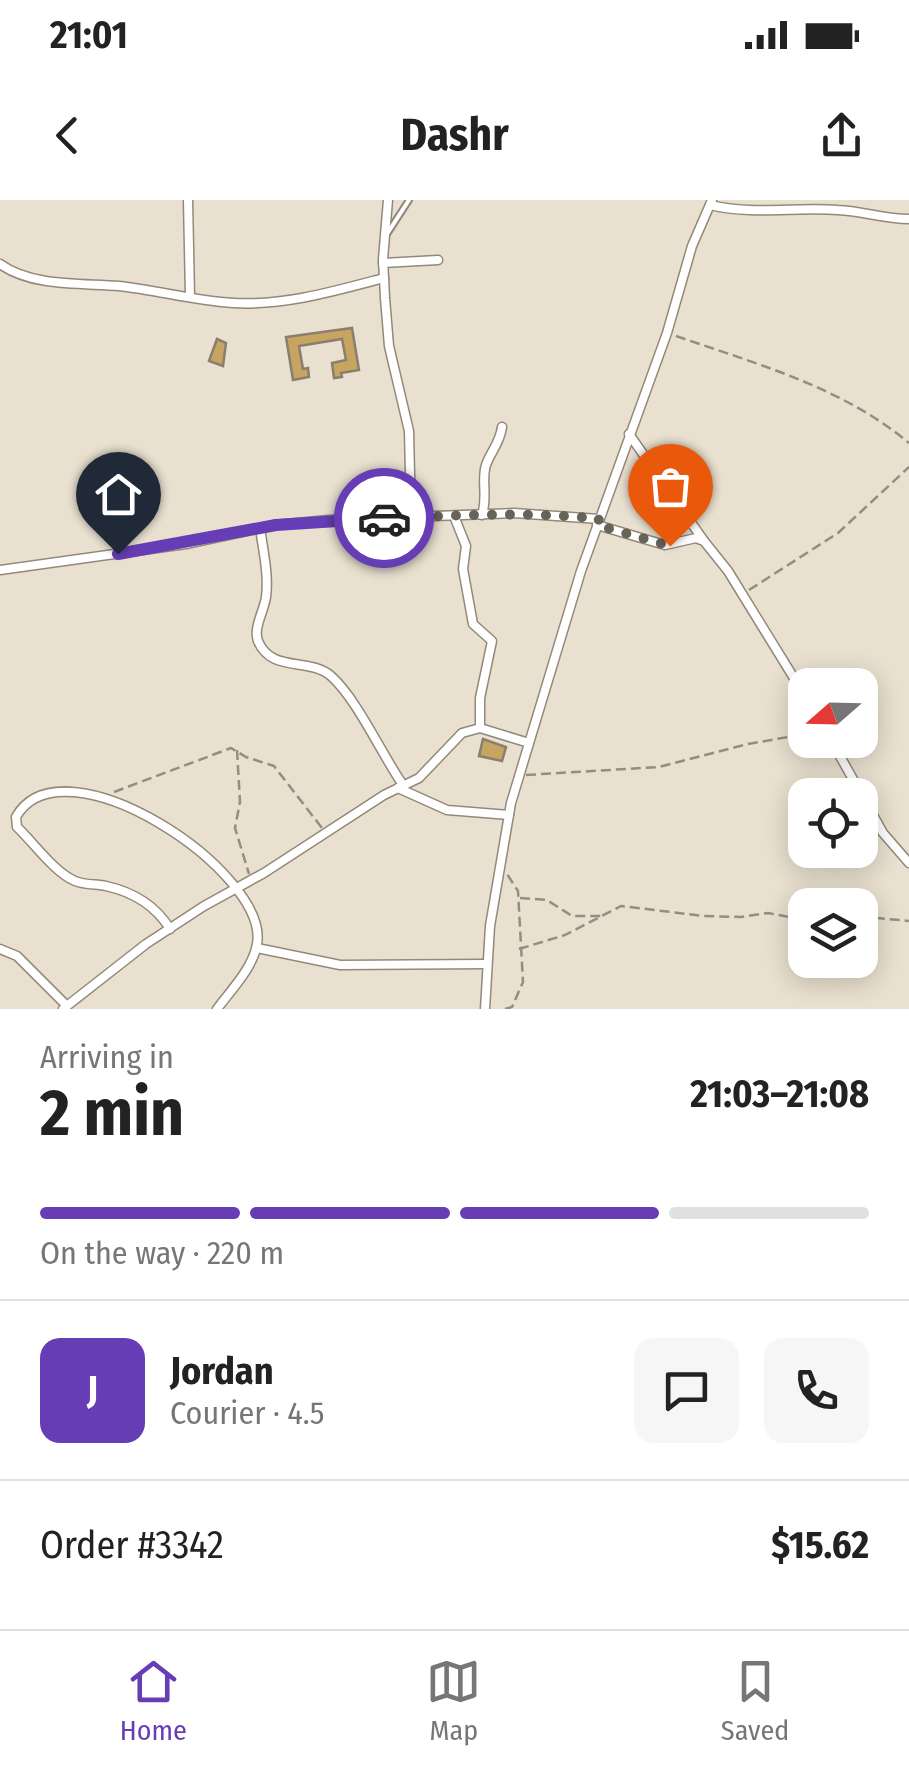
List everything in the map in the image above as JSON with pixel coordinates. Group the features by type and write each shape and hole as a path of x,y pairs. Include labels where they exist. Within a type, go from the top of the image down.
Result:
{"street":[{"path":"188,200 190,296"},
{"path":"388,200 383,263 388,336 410,431 410,517"},
{"path":"485,1009 486,964 500,867 520,775 598,522 667,333 692,246 711,203 740,212 842,210 909,218"},
{"path":"383,263 438,260"},
{"path":"0,264 20,274 67,284 121,286 234,303 329,293 384,278"},
{"path":"482,515 487,499 486,461 499,443 502,427"},
{"path":"628,434 742,595 788,669"},
{"path":"0,570 328,520 514,513 598,522 665,546 696,538 704,541"},
{"path":"454,516 466,546 463,568 473,624 492,642 480,698 480,728"},
{"path":"260,528 267,590 256,630 266,654 330,676 400,786 446,810 509,815"},
{"path":"0,949 17,956 65,1008 170,929 412,782 437,762 462,733 480,728 530,743"},
{"path":"841,758 883,833 909,863"},
{"path":"170,929 150,905 110,887 77,882 67,876 15,822 24,806 46,795 87,792 103,797 177,836 238,887 256,921 257,948 217,1009"},
{"path":"257,948 340,964 486,964"}],"lane":[{"path":"384,238 409,200"}],"path":[{"path":"667,333 810,382 866,412 909,443"},
{"path":"742,595 838,534 909,467"},
{"path":"520,775 658,768 788,737"},
{"path":"103,797 224,748 237,750 246,758 274,766 326,833"},
{"path":"237,750 240,802 235,828 250,880"},
{"path":"500,867 516,886 522,986 512,1007 505,1009"},
{"path":"518,898 546,900 572,916 603,916"},
{"path":"519,949 548,942 630,906 704,916 768,913 788,917"},
{"path":"878,918 909,921"}],"building":[{"path":"352,328 359,370 334,378 332,363 346,360 342,339 299,346 303,369 308,368 309,377 293,380 286,337"},
{"path":"217,339 226,343 223,366 209,361"},
{"path":"483,739 506,747 502,761 479,756"}],"way so far":[{"path":"384,518 514,513 574,516 599,519 597,525 670,546"}],"route":[{"path":"118,554 276,525 384,518"}]}
